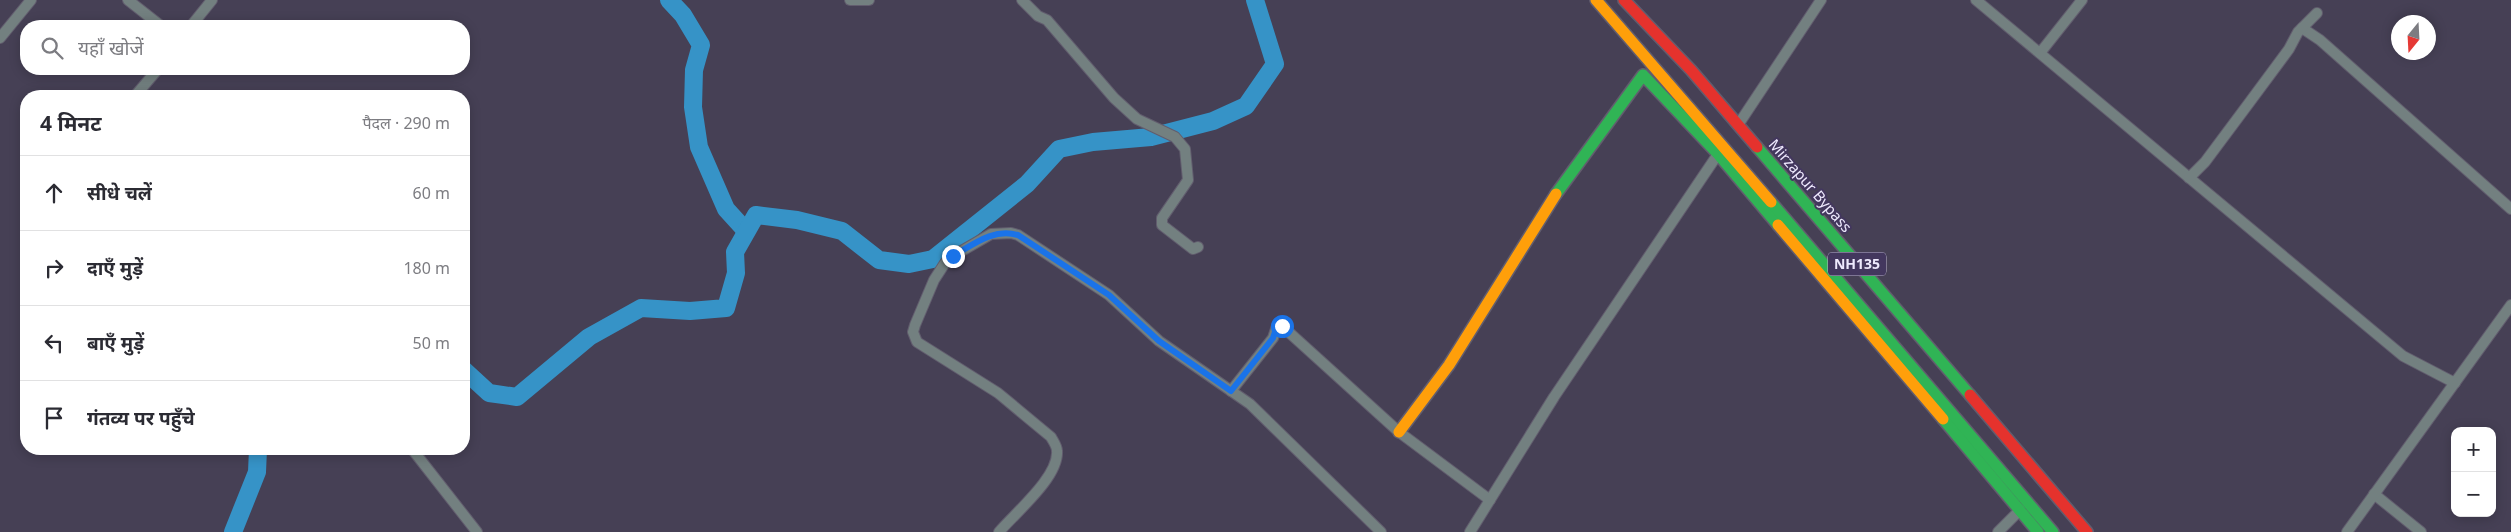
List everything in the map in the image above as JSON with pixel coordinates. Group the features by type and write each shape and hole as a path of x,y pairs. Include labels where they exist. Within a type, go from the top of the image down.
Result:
{"main road":[{"name":"NH135","path":"1596,0 1790,222 2054,532"},
{"name":"Mirzapur Bypass","path":"1624,0 1691,70 2086,532"},
{"path":"1399,432 1449,365 1505,279 1542,214 1644,75 1718,154 2038,532"}],"street":[{"path":"0,38 31,0"},
{"path":"128,0 153,20"},
{"path":"196,20 212,0"},
{"path":"850,0 869,0"},
{"path":"1022,0 1038,16 1047,20 1120,103 1137,119 1175,137 1185,149 1188,180 1162,218 1162,225 1193,249 1198,247"},
{"path":"1738,125 1821,0"},
{"path":"1976,0 2403,356 2456,383"},
{"path":"2040,53 2082,0"},
{"path":"2189,178 2204,162 2249,103 2302,28 2317,13"},
{"path":"2302,28 2343,60 2511,209"},
{"path":"140,90 153,75"},
{"path":"1470,532 1554,397 1718,154"},
{"path":"1000,532 1052,471 1058,452 1051,437 998,393 924,348 914,338 913,332 925,298 940,269 953,256 991,234 1011,233 1018,235 1109,295 1159,341 1250,404 1376,531"},
{"path":"2347,532 2511,305"},
{"path":"1231,391 1273,338 1279,326 1290,332 1399,432 1490,500"},
{"path":"417,455 477,532"},
{"path":"2374,494 2421,532"},
{"path":"1998,532 2020,510"}],"waterway":[{"path":"669,0 683,15 701,45 694,70 693,107 699,147 726,209 746,231"},
{"path":"470,376 489,393 517,397 589,337 641,308 690,311 726,308 736,273 735,252 756,215 797,220 842,231 879,260 909,264 933,259 1027,184 1059,149 1093,142 1151,137 1213,121 1246,106 1275,64 1255,0"},
{"path":"233,532 257,472 258,455"}],"traffic: fast":[{"path":"1556,194 1643,75 1718,154 1778,225"},
{"path":"1757,147 1970,395"},
{"path":"1771,202 2053,532"},
{"path":"1943,419 2038,532"}],"traffic: slow":[{"path":"1596,0 1771,202"},
{"path":"1399,432 1449,365 1556,194"},
{"path":"1778,225 1943,419"}],"traffic: jam":[{"path":"1624,0 1691,70 1757,147"},
{"path":"1970,395 2087,532"}],"route":[{"path":"953,256 991,234 1011,233 1018,235 1109,295 1159,341 1231,391 1273,338 1277,326 1282,326"}]}
